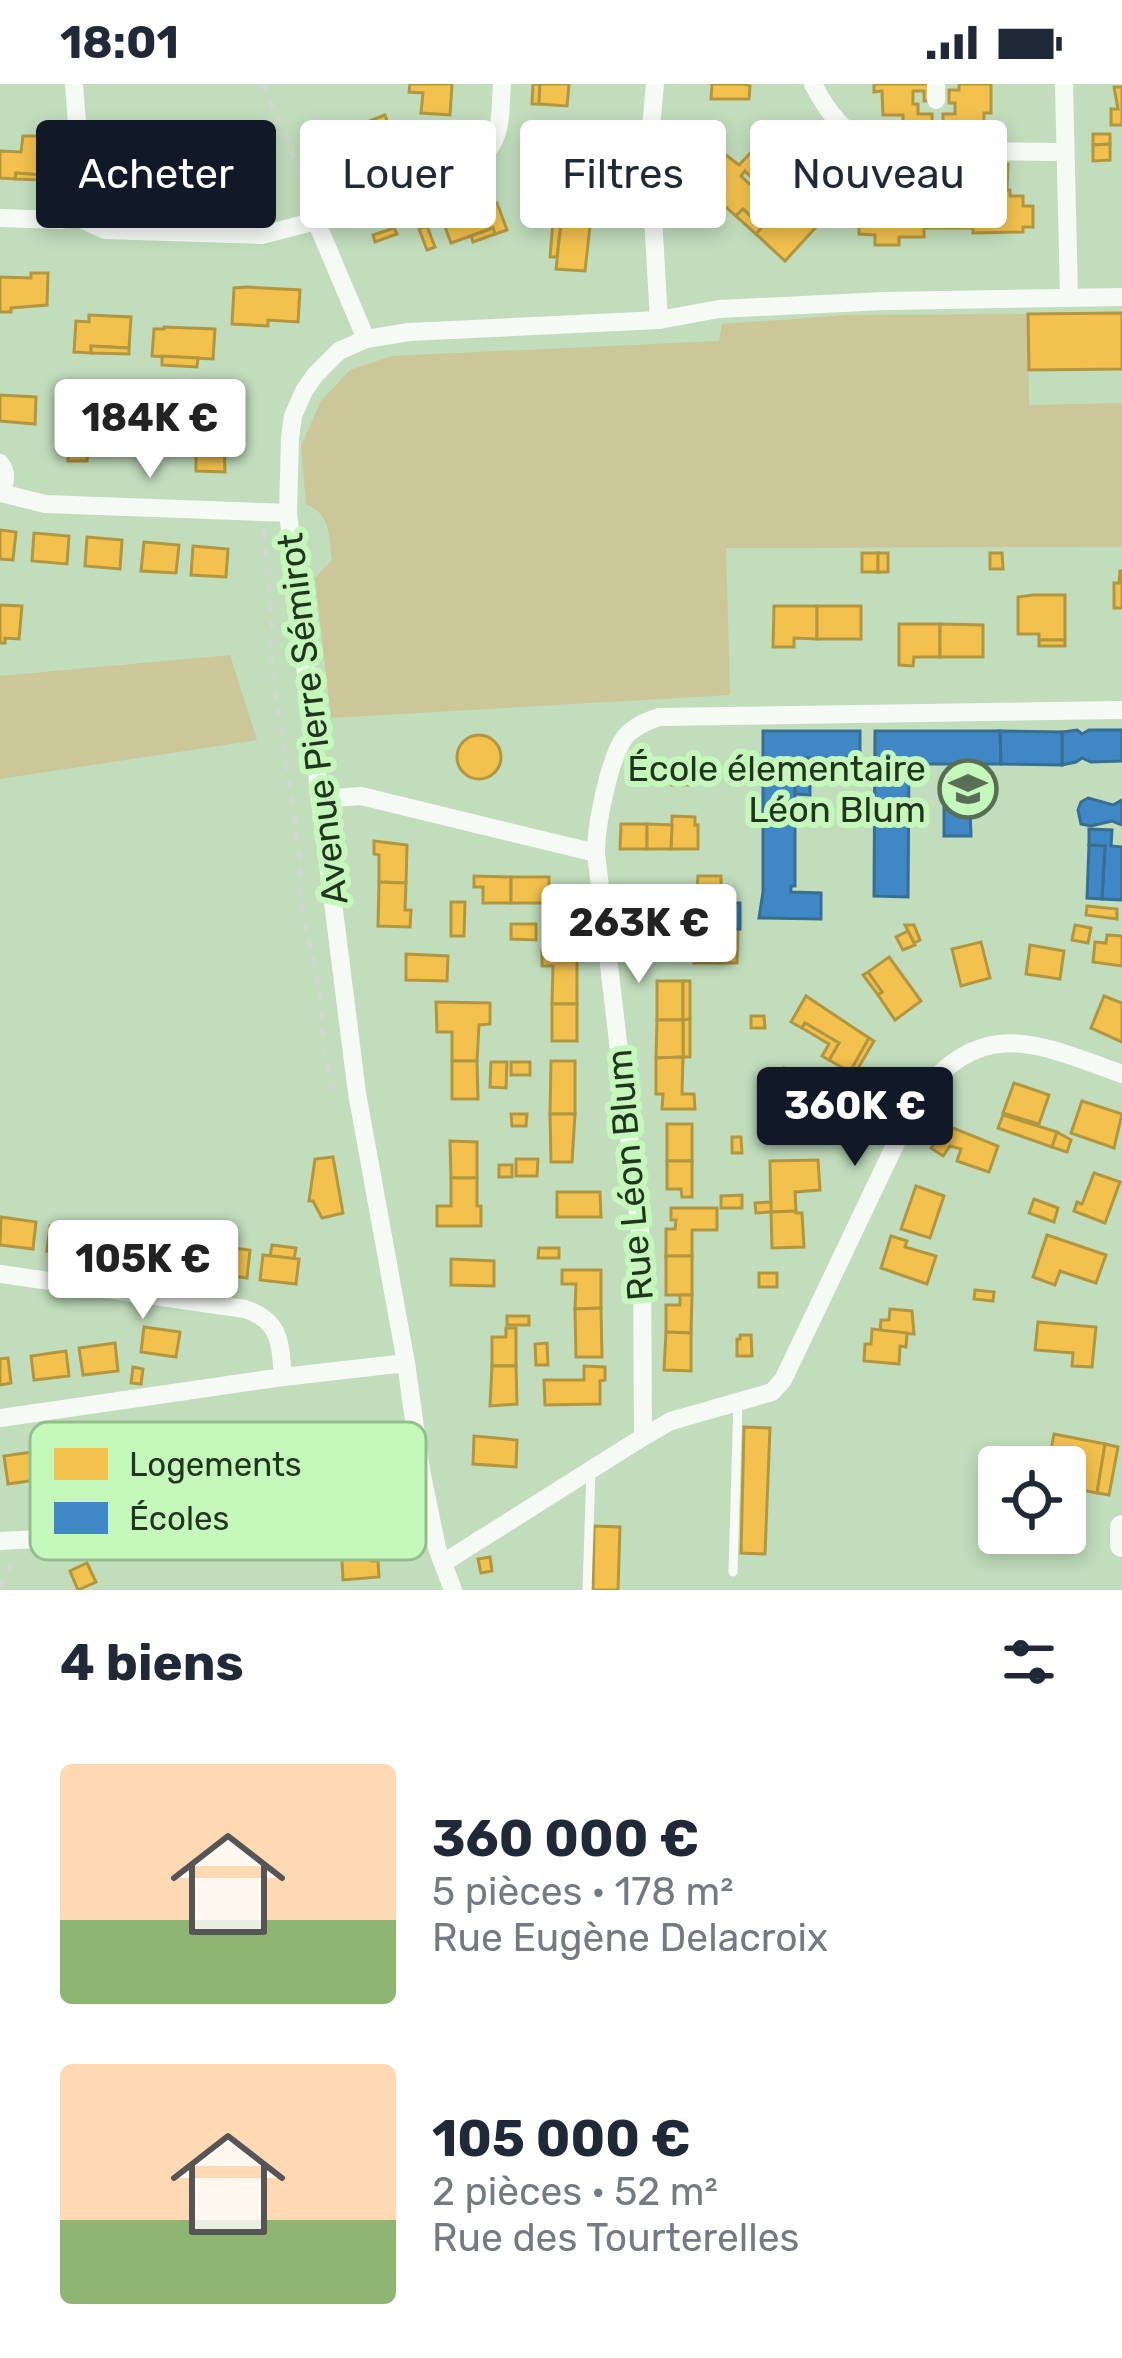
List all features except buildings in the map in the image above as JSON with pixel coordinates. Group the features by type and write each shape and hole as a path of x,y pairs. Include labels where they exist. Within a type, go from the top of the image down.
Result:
{"street":[{"path":"74,84 77,120"},
{"path":"496,138 502,84"},
{"path":"655,84 649,150 659,320"},
{"path":"813,84 825,108 851,136 874,150 1064,152"},
{"path":"1064,84 1069,298"},
{"path":"0,218 36,219"},
{"path":"101,228 262,236 300,225"},
{"path":"321,228 366,339"},
{"name":"Avenue Pierre Sémirot","path":"414,1422 357,1093 288,513 290,437 304,391 339,351 366,339 409,332 659,320 718,309 1122,297"},
{"path":"0,463 6,482 0,493 45,504 288,513"},
{"name":"Rue Léon Blum","path":"643,1437 642,1248 596,853 596,828 624,738 659,717 1122,710"},
{"path":"320,799 361,796 596,853"},
{"path":"443,1563 671,1421 772,1392 783,1380 916,1101 955,1060 981,1047 1030,1043 1122,1074"},
{"path":"0,1274 258,1313 272,1323 283,1377"},
{"path":"0,1418 406,1363"},
{"name":"Avenue Pierre Sémirot","path":"426,1496 436,1548 454,1590"},
{"path":"1122,1527 1122,1545"},
{"path":"0,1541 30,1540"}],"lane":[{"path":"733,1572 738,1400"},
{"path":"587,1590 591,1470"}],"path":[{"path":"262,84 300,176"},
{"path":"0,1587 25,1540"}],"shaded area":[{"path":"1028,314 1029,405 1122,403 1122,547 726,548 730,695 331,718 315,578 332,560 325,520 306,504 301,446 321,401 350,370 391,356 719,341 722,324 848,315"},
{"path":"230,655 257,740 0,779 0,676"}],"place":[{"name":"École élementaire Léon Blum","path":"968,789"}]}
